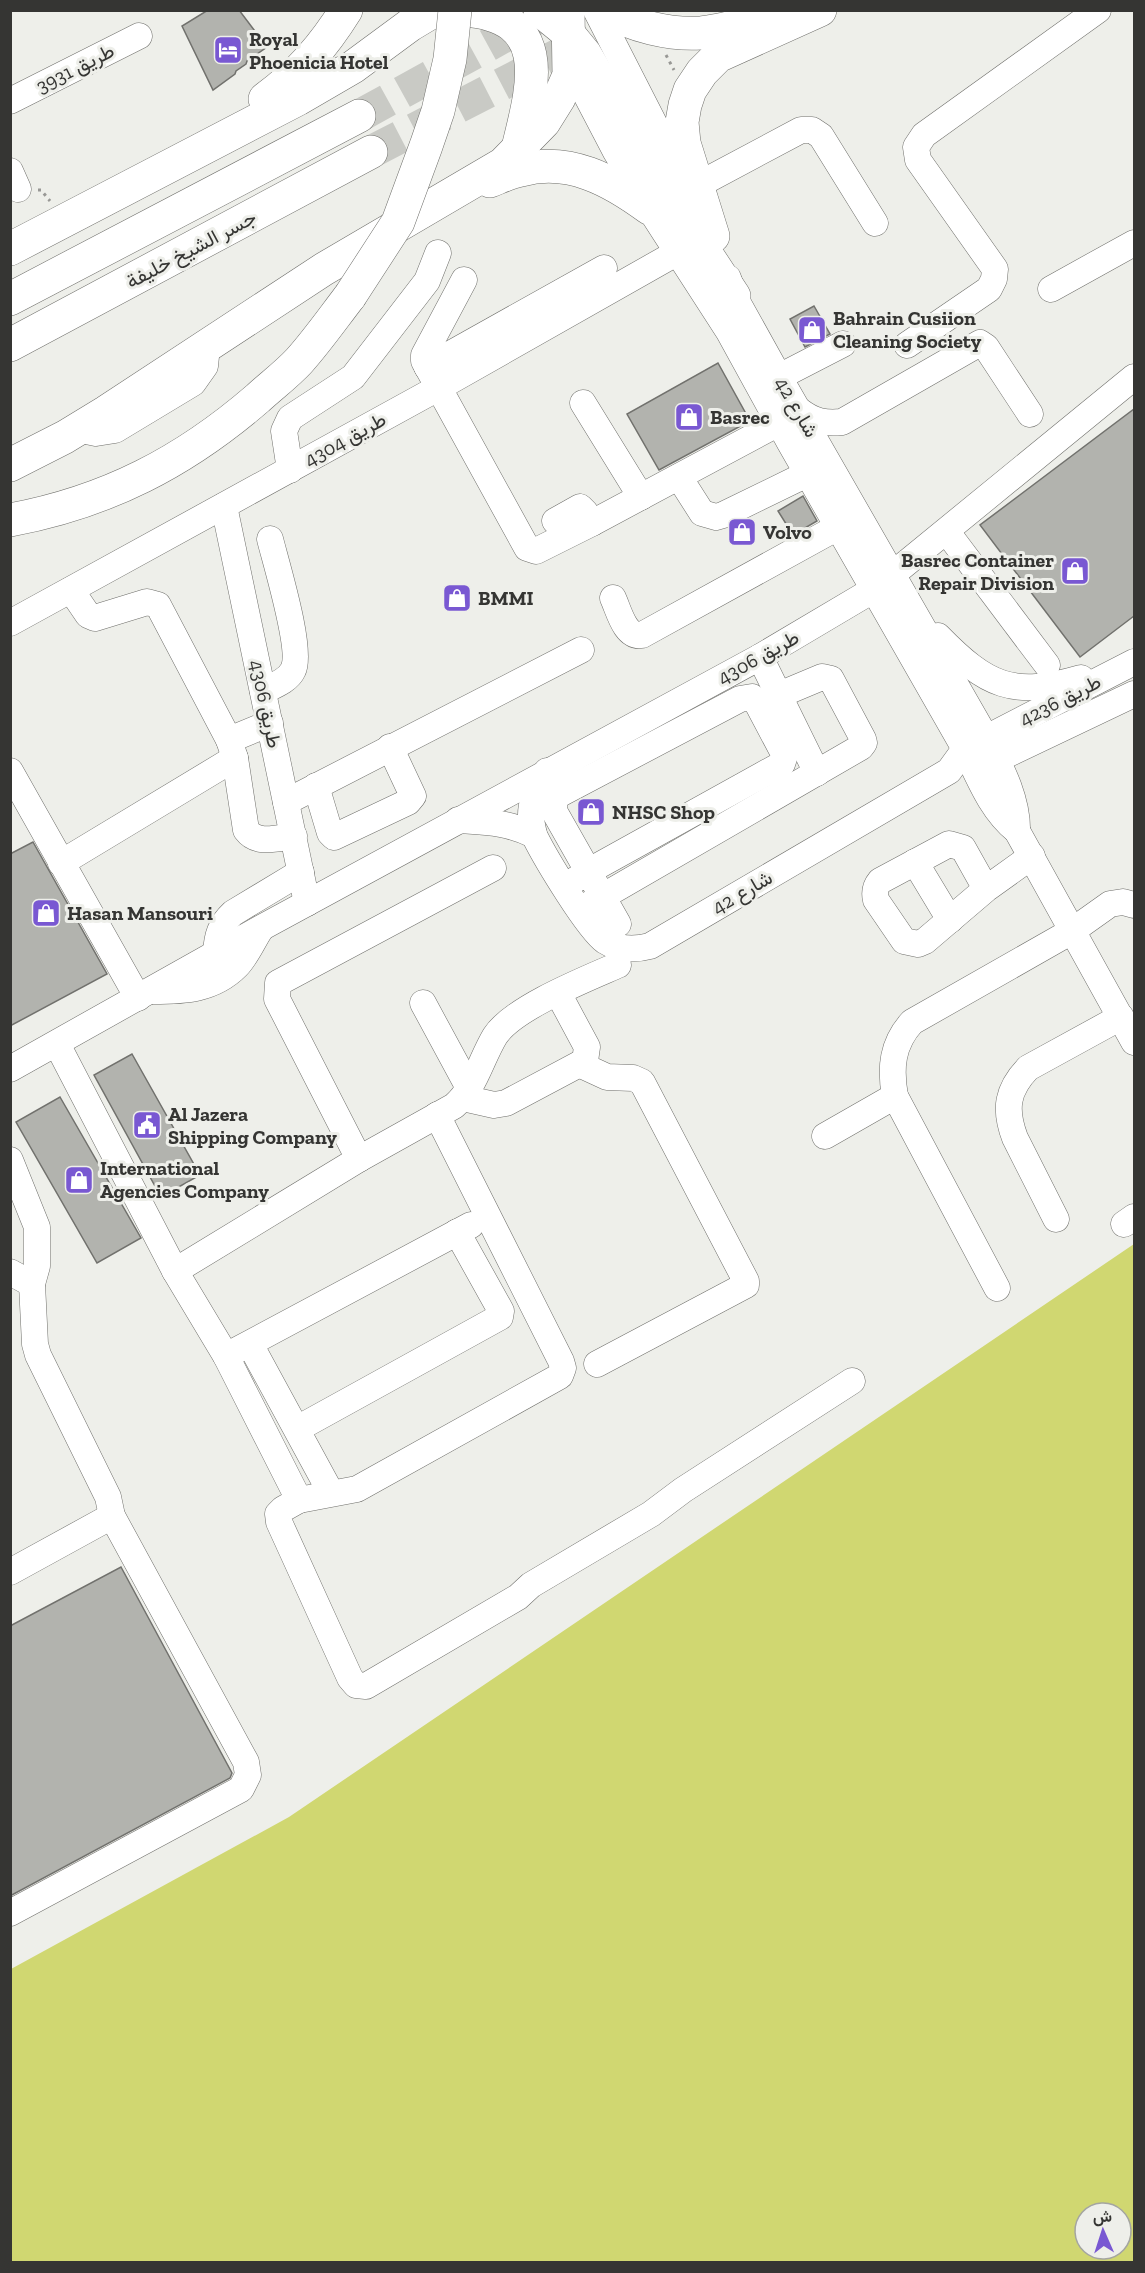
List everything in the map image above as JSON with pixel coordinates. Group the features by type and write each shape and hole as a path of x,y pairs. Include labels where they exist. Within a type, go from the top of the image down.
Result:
{"highway":[{"path":"190,155 298,73 325,44 346,10"},
{"path":"10,249 334,78 435,10"},
{"path":"10,520 62,508 109,493 146,476 191,450 231,421 298,362 350,296 398,222 438,111 450,59 455,10"},
{"path":"465,10 497,16 512,25 524,39 530,52 533,70 532,93 518,149"},
{"path":"540,10 575,49 734,296"},
{"path":"10,465 77,429 324,269 503,164 544,122 559,98 569,75 575,49 594,10"},
{"path":"605,10 616,16 665,21 701,33 800,10"},
{"path":"713,236 684,143 682,122 690,90 702,72 718,56 820,10"},
{"name":"جسر الشيخ خليفة","path":"10,299 359,116"},
{"name":"جسر الشيخ خليفة","path":"10,345 372,152"},
{"path":"441,201 520,170 543,166 589,172 628,193 648,208"}],"street":[{"name":"شارع 42","path":"594,10 713,236 734,296 779,376 789,417"},
{"path":"907,345 989,289 994,279 995,269 918,159 916,147 924,135 1098,10"},
{"name":"طريق 3931","path":"10,101 140,36"},
{"name":"شارع 42","path":"575,49 603,130 648,208 729,332 789,417 1017,815 1017,831 1134,1042"},
{"path":"696,186 801,130 812,130 821,136 875,224"},
{"path":"1051,289 1134,243"},
{"name":"طريق 4304","path":"10,623 290,470 432,377 678,252"},
{"path":"290,470 284,431 290,418 353,377 427,281 438,253"},
{"path":"464,280 424,355 432,377 604,268"},
{"path":"679,477 702,513 716,517 723,515 817,467 832,435 842,422 980,343 986,347 1030,414"},
{"path":"779,376 843,344"},
{"name":"شارع 42","path":"432,377 527,548 536,551 554,532 592,523 789,417"},
{"name":"طريق 4306","path":"10,1069 261,928 760,657 883,582 1134,377"},
{"path":"583,403 641,497"},
{"path":"789,417 824,423 842,422"},
{"name":"شارع 42","path":"817,467 838,526 883,582 918,616 981,754"},
{"name":"طريق 4306","path":"224,506 308,903"},
{"path":"613,598 629,631 634,635 642,635 838,526"},
{"path":"947,532 1047,665"},
{"path":"263,691 289,676 294,668 296,654 270,538"},
{"path":"35,610 48,591 66,576 86,565 107,559 130,557"},
{"path":"71,590 88,615 95,618 147,602 158,605 232,749 244,824 250,835 260,840 294,836"},
{"path":"918,616 960,658 979,673 1002,685 1026,688 1052,685 1132,663"},
{"path":"252,639 291,628"},
{"path":"286,802 581,650"},
{"path":"760,657 817,773"},
{"name":"طريق 4236","path":"981,754 1132,663"},
{"path":"580,910 817,773 864,743 831,679 827,676 779,696"},
{"name":"طريق 4236","path":"981,754 1134,694"},
{"path":"565,886 590,872 782,764 783,752 756,700 748,697 740,699 558,795 554,803 554,810 590,872 618,924"},
{"path":"61,863 270,723"},
{"path":"316,786 330,833 334,837 408,802 413,796 390,747"},
{"name":"شارع 42","path":"466,1093 496,1035 508,1020 621,957 650,946 981,754"},
{"path":"566,791 553,768 536,791 532,805 531,820 534,835 580,910 598,935 609,943 621,957"},
{"path":"10,771 61,863 144,994 188,991 205,987 223,978 238,965 261,928"},
{"path":"458,820 495,821 515,826 534,835"},
{"path":"986,889 963,848 958,845 944,845 880,881 875,889 876,900 904,940 911,944 925,941 986,889 1032,856"},
{"path":"915,862 951,920"},
{"path":"359,1159 277,999 278,982 493,868"},
{"path":"216,953 220,929 232,912 301,872"},
{"path":"997,1288 895,1096 892,1061 903,1032 912,1022 1072,931 1110,904 1123,902 1134,905"},
{"path":"423,1004 466,1093 494,1105 506,1103 581,1065 587,1057 587,1047 558,993"},
{"path":"1056,1219 1010,1125 1008,1110 1010,1095 1016,1080 1028,1068 1121,1017"},
{"path":"57,1044 174,1271 226,1356 299,1500"},
{"path":"581,1065 607,1077 623,1076 642,1082 746,1283 597,1364"},
{"path":"174,1271 359,1159 437,1115 466,1093"},
{"path":"825,1136 895,1096"},
{"path":"437,1115 563,1368 560,1376 357,1489 299,1500 278,1514 279,1522 350,1678 356,1685 366,1686 504,1606 531,1585 651,1514 683,1490 852,1381"},
{"path":"10,1160 37,1227 37,1266 21,1278 38,1355 108,1497 112,1516 246,1762 248,1775 241,1789 10,1913"},
{"path":"226,1356 487,1216"},
{"path":"297,1429 500,1317 501,1311 457,1232"},
{"path":"250,1344 331,1493"},
{"path":"10,1572 112,1516"}],"path":[{"path":"665,21 666,56 676,75 690,90"},
{"path":"14,180 41,190 52,205"}],"shaded area":[{"path":"1134,1244 1134,2262 11,2262 11,1969 289,1817"}],"building":[{"name":"Royal Phoenicia Hotel","path":"208,10 239,10 267,47 213,90 182,26"},
{"name":"Bahrain Cusiion Cleaning Society","path":"814,306 830,334 805,347 790,319"},
{"name":"Basrec","path":"718,363 750,421 659,470 627,414"},
{"name":"Basrec Container Repair Division","path":"1134,409 1134,616 1080,657 980,525"},
{"path":"803,496 817,521 793,535 778,511"},
{"name":"Hasan Mansouri","path":"33,842 107,974 10,1026 10,854"},
{"name":"Al Jazera Shipping Company","path":"132,1054 200,1175 161,1197 94,1075"},
{"name":"International Agencies Company","path":"60,1097 141,1238 97,1263 16,1122"},
{"path":"121,1567 232,1773 230,1778 10,1896 10,1626"}],"tunnel":[{"path":"359,116 541,16"},
{"path":"371,152 591,38"}],"place":[{"name":"Royal Phoenicia Hotel","path":"228,50"},
{"name":"Bahrain Cusiion Cleaning Society","path":"812,330"},
{"name":"Basrec","path":"689,417"},
{"name":"Volvo","path":"742,532"},
{"name":"Basrec Container Repair Division","path":"1075,571"},
{"name":"BMMI","path":"457,598"},
{"name":"NHSC Shop","path":"591,812"},
{"name":"Hasan Mansouri","path":"46,913"},
{"name":"Al Jazera Shipping Company","path":"147,1125"},
{"name":"International Agencies Company","path":"79,1180"}]}
